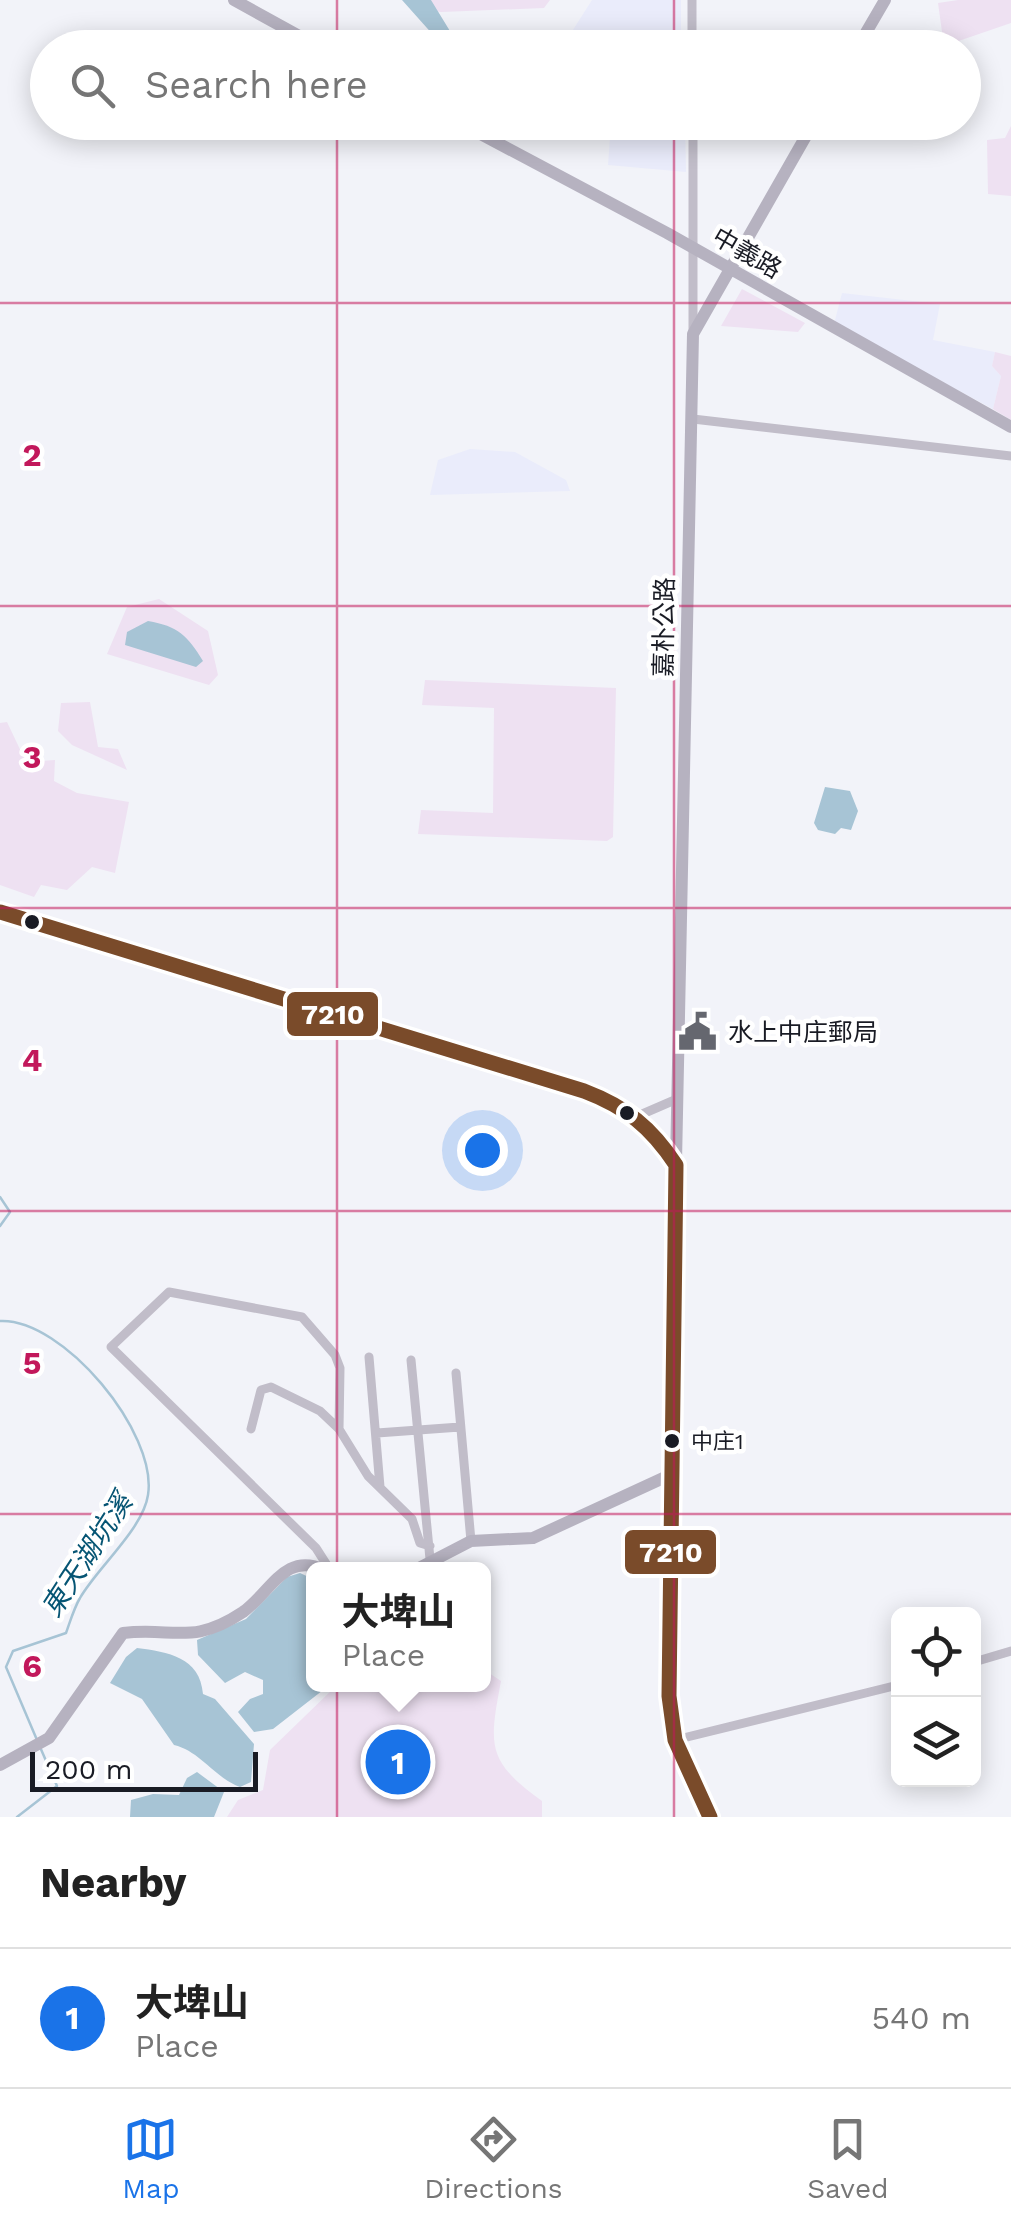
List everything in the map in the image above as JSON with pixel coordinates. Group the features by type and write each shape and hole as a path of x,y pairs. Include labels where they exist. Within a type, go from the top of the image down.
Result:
{"main road":[{"path":"234,0 288,30"},
{"path":"868,30 885,0"},
{"name":"中義路","path":"491,140 1011,427"},
{"name":"嘉朴公路","path":"710,1817 676,1740 668,1643 693,334 804,140"},
{"path":"0,912 584,1091 640,1116 676,1165"},
{"path":"422,1562 430,1552 471,1541 533,1538 672,1474"},
{"path":"0,1765 49,1738 123,1633 178,1636 197,1632 245,1610 288,1568 306,1565"}],"street":[{"path":"692,0 692,30"},
{"path":"693,140 693,334"},
{"path":"693,419 1011,456"},
{"path":"640,1116 677,1099"},
{"path":"323,1562 316,1548 111,1347 169,1292 293,1312 335,1354 340,1368 339,1428"},
{"path":"369,1357 380,1487"},
{"path":"411,1360 430,1552"},
{"path":"456,1373 471,1541"},
{"path":"251,1429 261,1390 271,1387 320,1411 339,1428 368,1476 412,1520 420,1543 430,1552"},
{"path":"377,1433 460,1427"},
{"path":"981,1660 1011,1652"},
{"path":"676,1740 891,1687"}],"shaded area":[{"path":"431,0 550,0 544,8 441,12 435,11"},
{"path":"592,0 681,0 681,30 573,30"},
{"path":"1011,0 1011,23 981,33 981,30 942,30 938,3"},
{"path":"1011,126 1011,196 988,194 987,140 1005,138"},
{"path":"610,140 685,140 686,172 608,165"},
{"path":"742,289 805,323 798,332 721,326"},
{"path":"842,293 940,304 933,340 995,352 992,366 1001,376 993,409 834,324"},
{"path":"995,352 1011,356 1011,420 993,409 1001,376 992,366"},
{"path":"470,449 515,452 566,480 570,491 430,495 438,460"},
{"path":"159,599 208,631 218,675 209,685 107,654 127,607"},
{"path":"425,680 616,688 613,837 607,841 418,834 421,810 493,813 494,708 422,705"},
{"path":"90,702 98,747 118,749 127,770 72,745 58,731 61,703"},
{"path":"7,722 26,762 55,760 54,781 77,793 129,802 115,873 92,867 67,890 41,885 34,897 0,885 0,723"},
{"path":"491,1674 501,1681 494,1721 496,1750 510,1774 542,1801 542,1817 227,1817 238,1800 263,1790 270,1750 330,1692 491,1692"}],"water":[{"path":"402,0 431,0 449,30 429,30"},
{"path":"148,621 181,634 203,661 196,667 125,645 127,632"},
{"path":"825,787 850,791 858,811 851,830 841,828 835,834 818,830 814,823"},
{"path":"300,1573 306,1576 306,1692 321,1692 273,1729 254,1732 238,1712 250,1699 263,1694 263,1680 245,1672 225,1683 198,1655 197,1640 246,1619 287,1577"},
{"path":"137,1648 171,1655 196,1672 203,1694 215,1699 254,1744 251,1782 240,1787 231,1783 192,1753 174,1745 142,1699 110,1683 126,1657"},
{"path":"197,1772 224,1792 214,1817 130,1817 131,1800 153,1794 179,1795 187,1778"}],"waterway":[{"name":"東天湖坑溪","path":"0,1197 10,1212 0,1226"},
{"name":"東天湖坑溪","path":"0,1321 25,1325 77,1358 122,1412 138,1441 147,1470 148,1495 138,1521 80,1598 66,1633 13,1651 6,1667 37,1740"},
{"name":"東天湖坑溪","path":"17,1817 57,1786 40,1747"}],"transit line":[{"name":"7210","path":"0,912 584,1091 636,1120 667,1152 676,1165 669,1696 675,1740 710,1817"}],"place":[{"name":"水上中庄郵局","path":"698,1032"},
{"name":"中庄1","path":"672,1441"},
{"name":"大埤山","path":"398,1762"}]}
